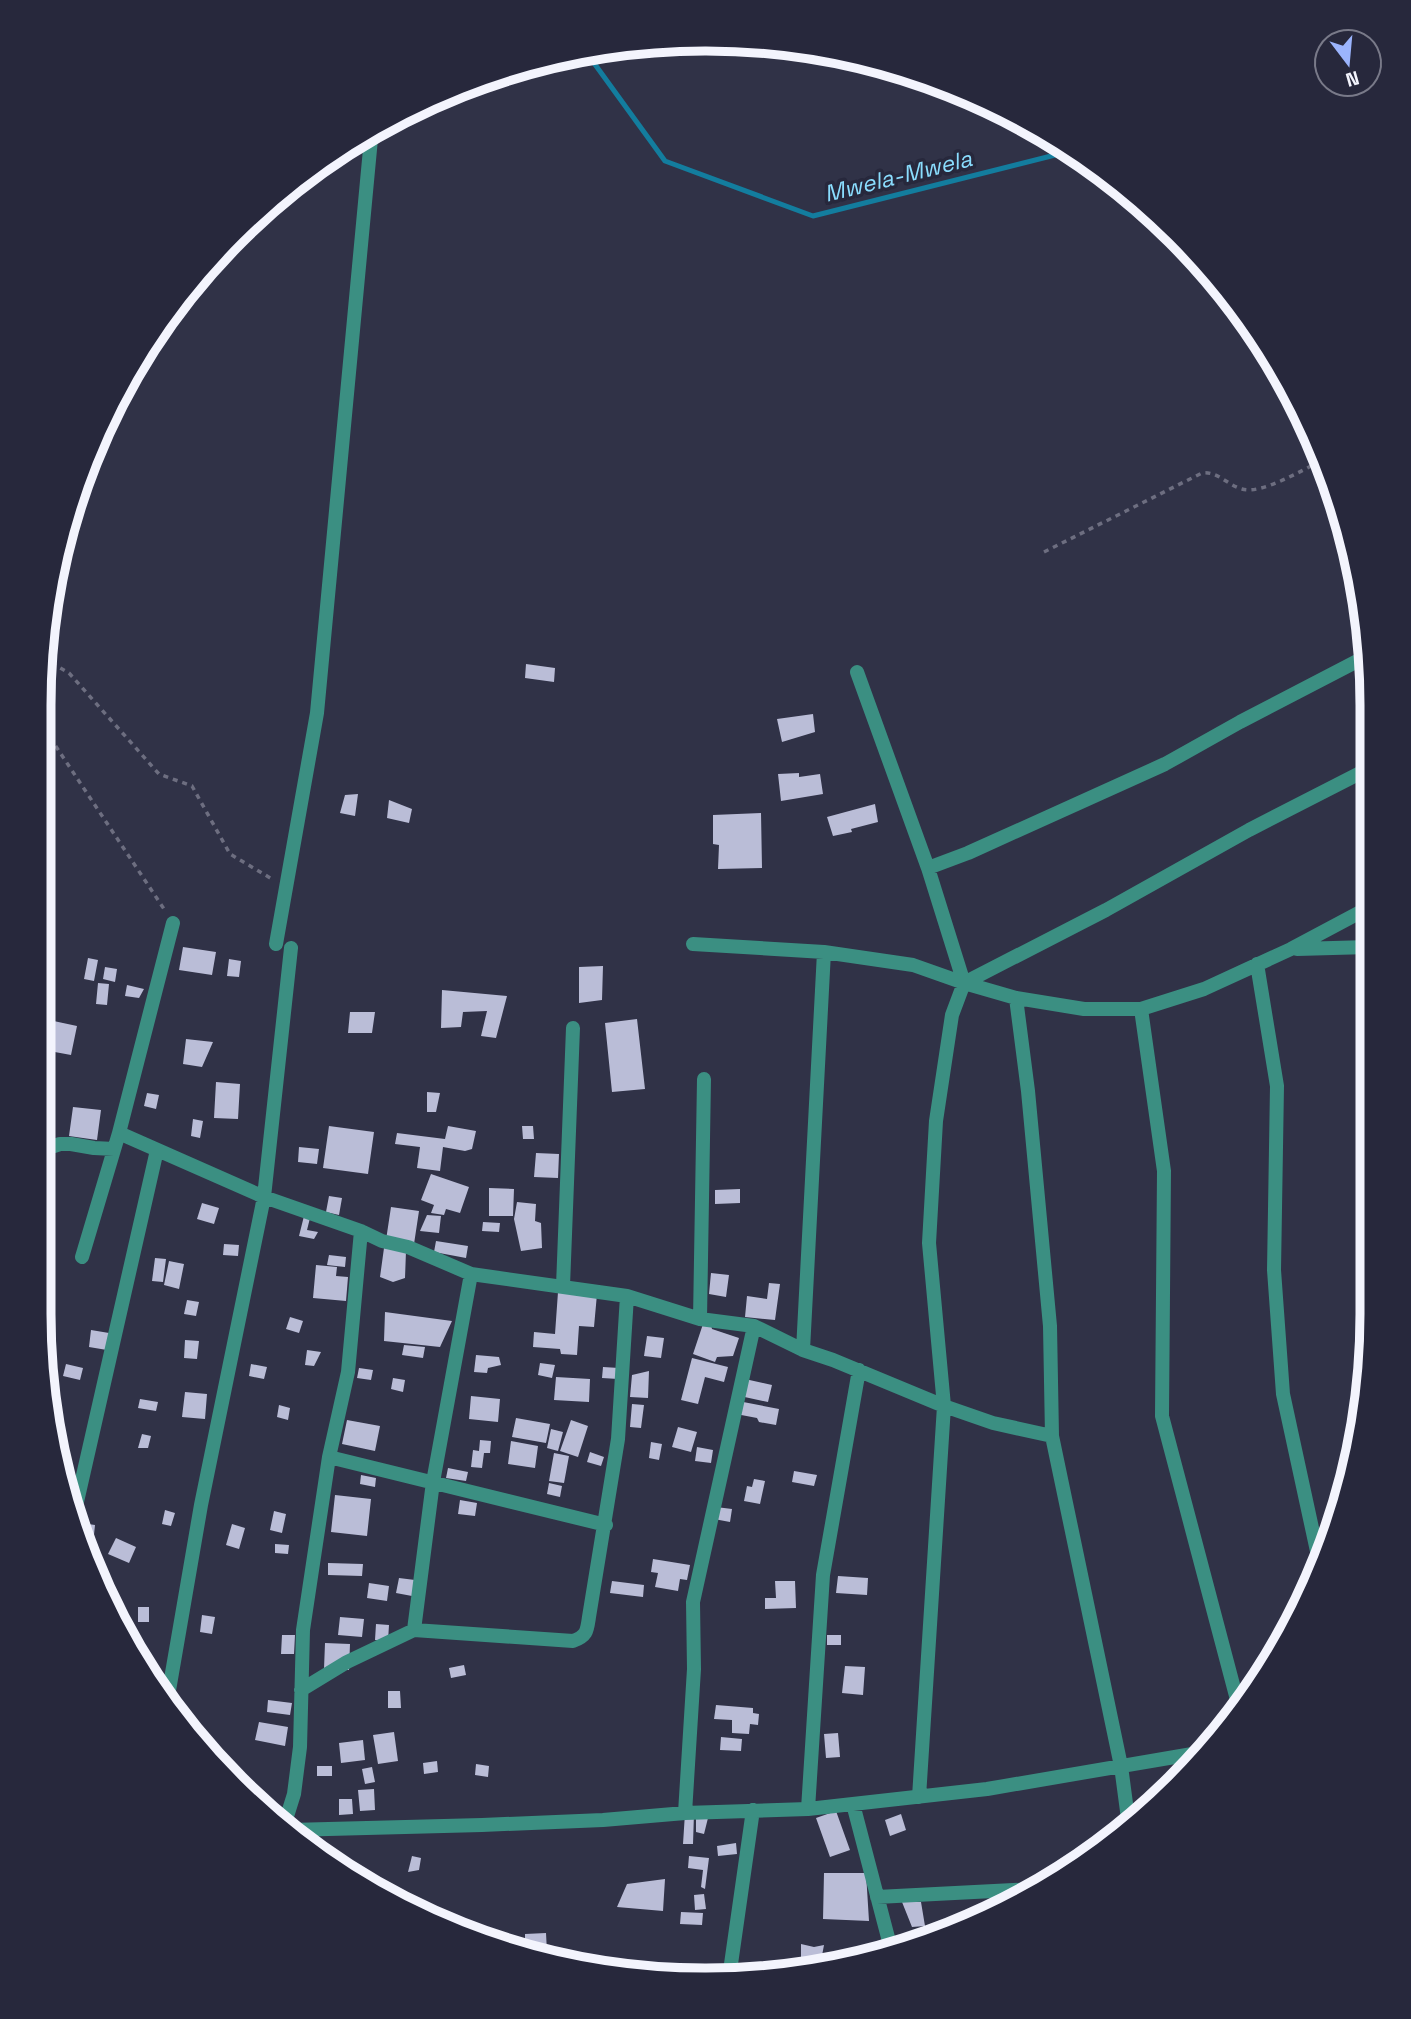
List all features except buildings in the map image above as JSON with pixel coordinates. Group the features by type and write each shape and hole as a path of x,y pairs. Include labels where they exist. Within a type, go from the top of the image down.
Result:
{"street":[{"path":"169,1689 201,1505 264,1197 284,946 286,887 317,713 371,143"},
{"path":"928,868 968,853 1165,764 1359,661"},
{"path":"857,672 928,868 964,983 952,1016 936,1121 929,1243 944,1406 919,1797"},
{"path":"964,983 1360,773"},
{"path":"693,944 824,952 913,965 1016,998 1084,1009 1141,1009 1205,989 1291,949 1360,912"},
{"path":"82,1257 119,1133 173,923"},
{"path":"1291,949 1360,947"},
{"path":"803,1350 824,952"},
{"path":"1257,964 1277,1086 1274,1270 1283,1394 1316,1548"},
{"path":"1016,998 1028,1091 1050,1326 1052,1436 1121,1766 1127,1814"},
{"path":"1141,1009 1164,1171 1162,1416 1236,1696"},
{"path":"563,1286 573,1028"},
{"path":"700,1319 704,1079"},
{"path":"119,1133 264,1197 382,1241 408,1247 471,1274 627,1296 700,1319 754,1325 803,1350 944,1406 993,1423 1052,1436"},
{"path":"51,1147 71,1144 114,1149"},
{"path":"78,1499 157,1150"},
{"path":"287,1817 294,1794 300,1747 303,1630 329,1457 348,1372 361,1231"},
{"path":"414,1630 433,1482 471,1274"},
{"path":"302,1690 347,1662 414,1630 573,1641 583,1637 587,1630 606,1525 618,1439 627,1296"},
{"path":"685,1813 694,1669 693,1602 754,1325"},
{"path":"808,1809 823,1575 859,1370"},
{"path":"329,1457 606,1525"},
{"path":"303,1830 603,1820 685,1813 808,1809 987,1789 1189,1755"},
{"path":"853,1804 889,1942"},
{"path":"731,1967 753,1810"},
{"path":"877,1896 1016,1890"}],"path":[{"path":"1044,552 1202,473 1210,472 1243,490 1263,487 1314,465"},
{"path":"52,663 69,673 159,774 192,786 230,854 286,887"},
{"path":"51,740 173,923"}],"waterway":[{"name":"Mwela-Mwela","path":"592,61 665,161 813,216 1058,154"}]}
